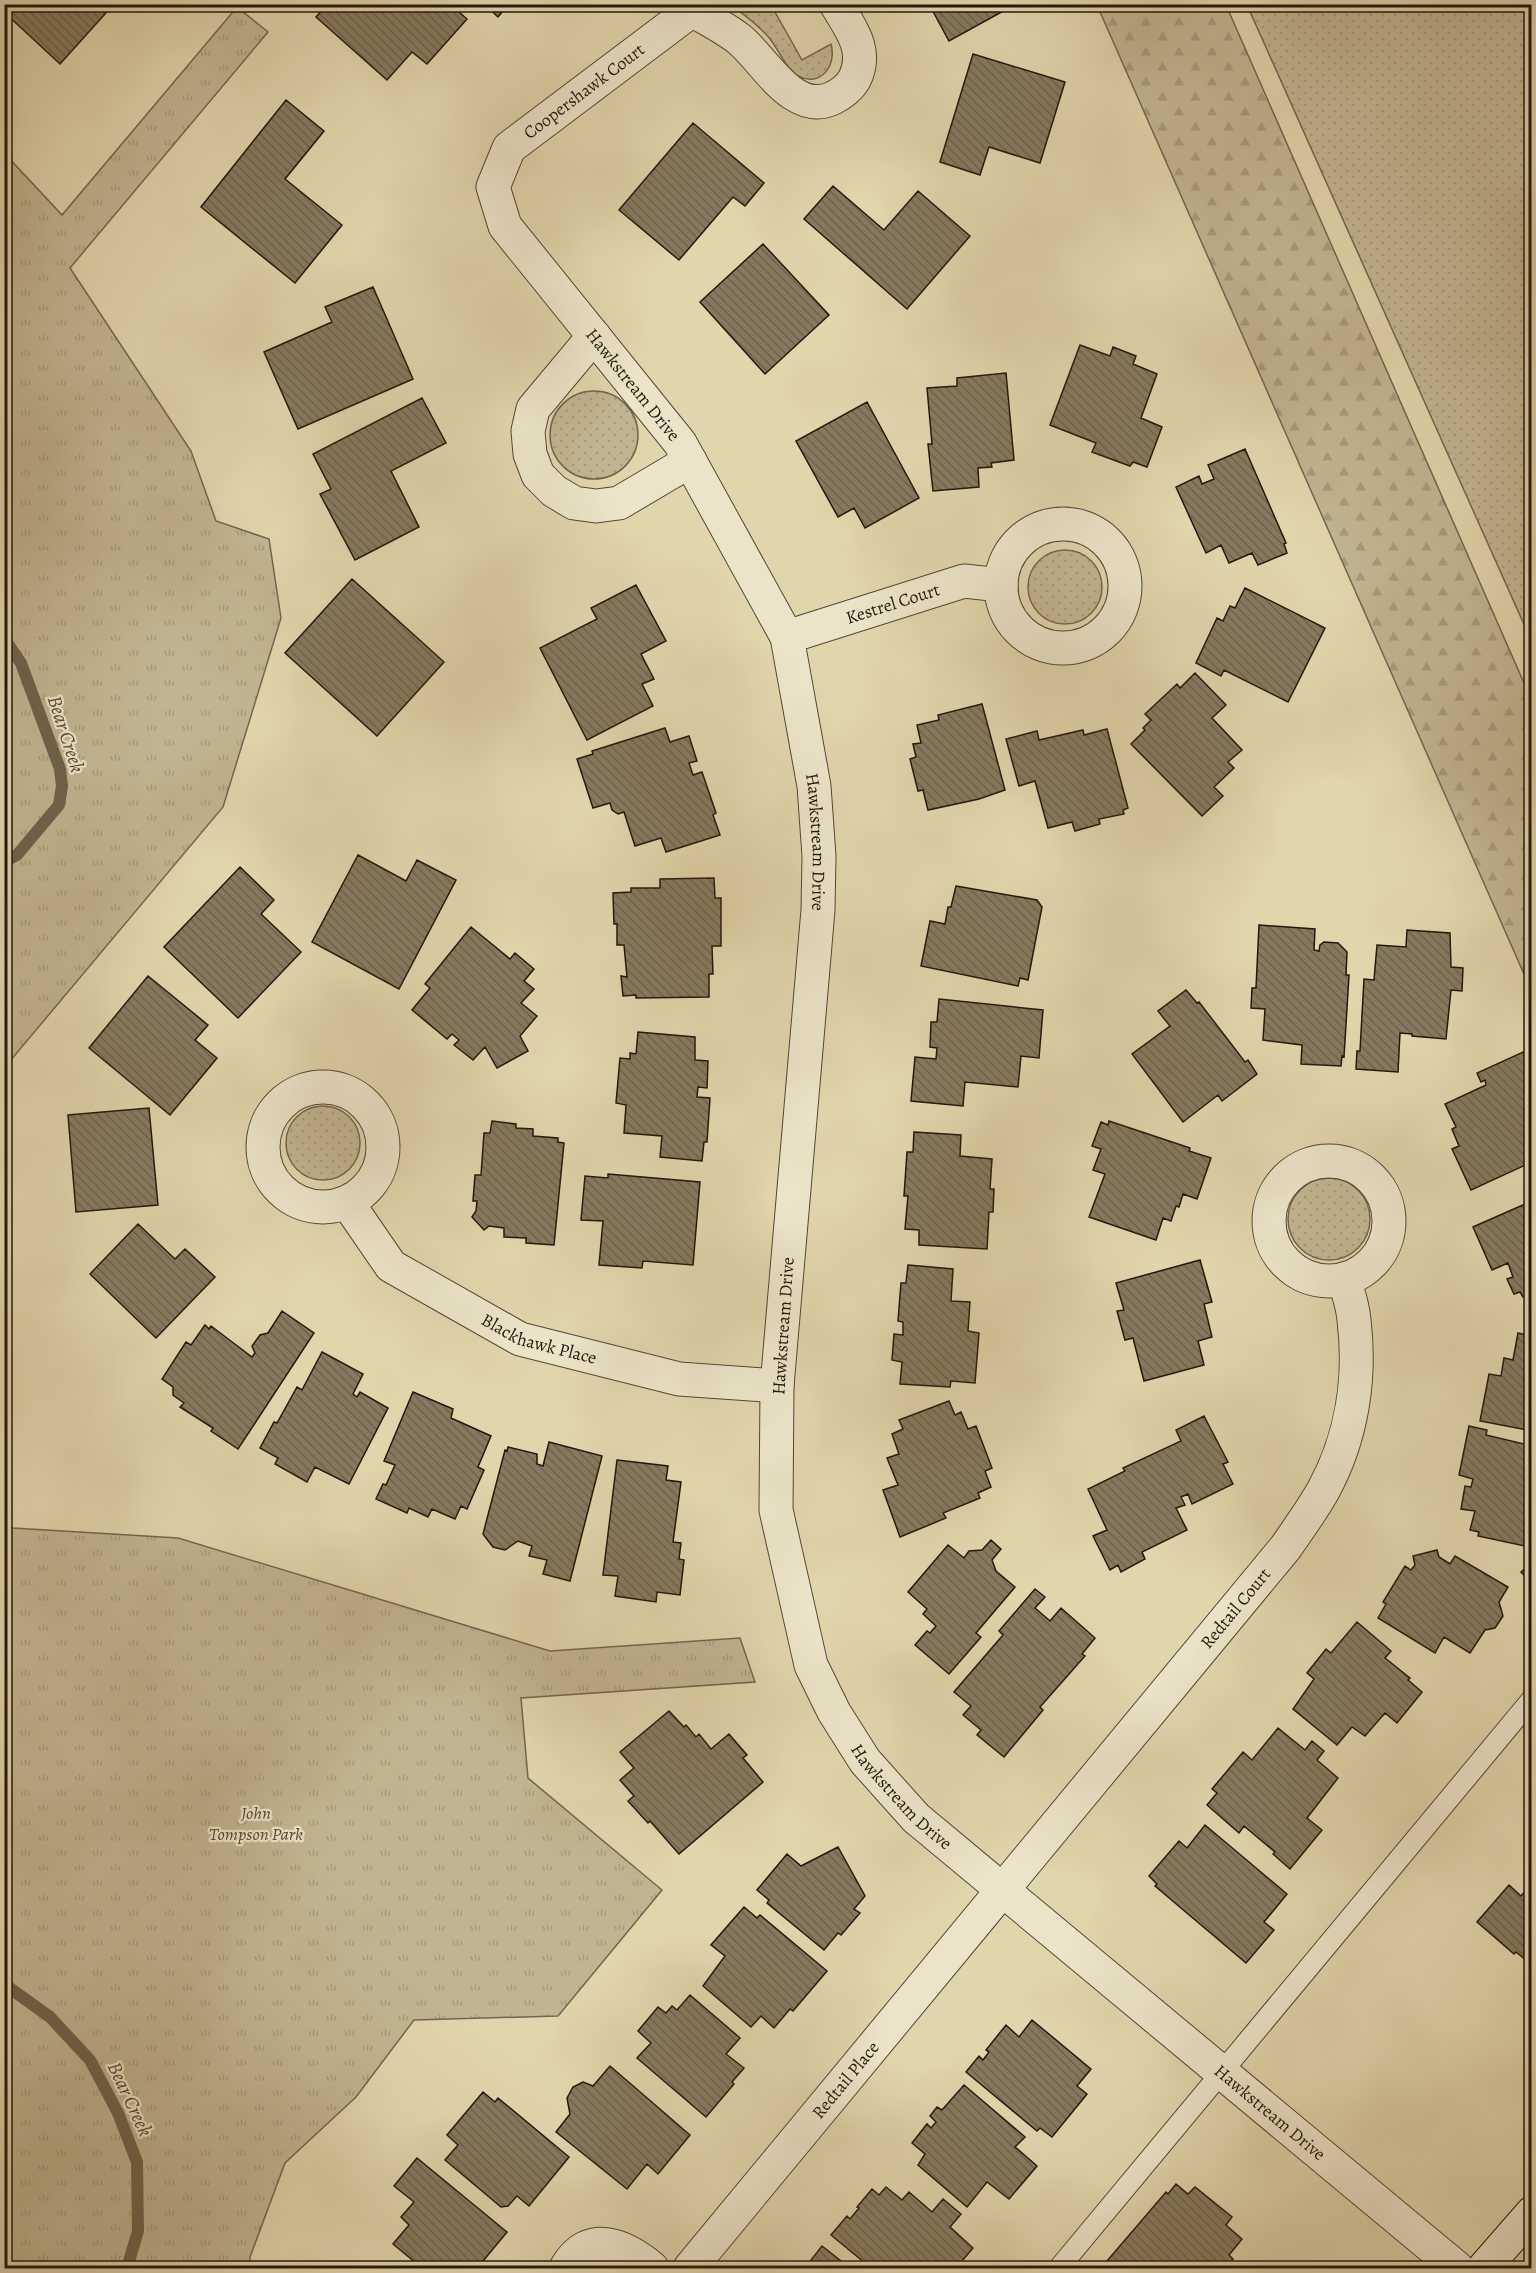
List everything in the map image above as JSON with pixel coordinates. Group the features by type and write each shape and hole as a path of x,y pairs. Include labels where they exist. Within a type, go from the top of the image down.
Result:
{"street":[{"name":"Coopershawk Court","path":"494,187 509,148 692,7 739,40 787,90 799,98 813,102 828,100 841,94 852,84 859,70 861,56 858,42 836,4"},
{"name":"Hawkstream Drive","path":"494,187 506,226 680,443 787,637 814,786 819,856 818,910 777,1386 776,1510 811,1665 834,1712 865,1761 916,1818 1456,2268"},
{"path":"594,336 533,409 528,431 530,454 538,475 554,491 574,502 596,506 619,503 690,461"},
{"name":"Kestrel Court","path":"787,637 964,582 1000,585"},
{"name":"Blackhawk Place","path":"347,1202 391,1266 520,1338 679,1379 777,1386"},
{"name":"Redtail Court","path":"1004,1891 1286,1547 1324,1489 1343,1445 1353,1409 1356,1363 1354,1318 1344,1279"},
{"name":"Redtail Place","path":"690,2268 1004,1891"},
{"path":"1484,2268 1532,2213"},
{"path":"566,2268 578,2254 591,2246 607,2244 622,2247 636,2254 652,2268"}],"lane":[{"path":"1059,2268 1532,1700"}],"green space":[{"path":"731,5 771,5 802,60 831,44 832,60 829,67 820,77 814,79 798,76 790,69 766,34"},
{"path":"1097,5 1226,5 1531,699 1531,990"},
{"path":"1247,5 1531,5 1531,640"},
{"path":"237,7 268,32 70,268 191,451 216,521 269,539 281,618 223,807 5,1067 5,154 62,215"},
{"path":"594,391 611,395 625,404 634,418 638,435 634,452 625,466 611,475 594,479 577,475 563,466 554,452 550,435 554,418 563,404 577,395"},
{"path":"1065,550 1079,553 1091,561 1099,573 1102,587 1099,601 1091,613 1079,621 1065,624 1051,621 1039,613 1031,601 1028,587 1031,573 1039,561 1051,553"},
{"path":"316,1106 330,1106 344,1112 354,1122 360,1136 360,1150 354,1164 344,1174 330,1180 316,1180 302,1174 292,1164 286,1150 286,1136 292,1122 302,1112"},
{"path":"1329,1178 1345,1181 1358,1190 1367,1203 1370,1219 1367,1235 1358,1248 1345,1257 1329,1260 1313,1257 1300,1248 1291,1235 1288,1219 1291,1203 1300,1190 1313,1181"},
{"name":"John Tompson Park","path":"5,1524 13,1528 178,1538 550,1651 740,1638 755,1682 521,1698 528,1778 662,1890 558,2016 414,2020 356,2097 285,2163 250,2257 250,2268 5,2268"}],"building":[{"path":"4,4 114,4 60,64 4,12"},
{"path":"328,4 450,4 467,19 427,64 412,52 387,80 316,17"},
{"path":"484,4 509,4 498,17"},
{"path":"929,4 1016,4 949,41"},
{"path":"973,54 1065,82 1040,163 989,147 980,175 940,162"},
{"path":"286,100 324,131 285,179 342,225 295,283 201,207"},
{"path":"693,123 764,183 745,206 733,197 679,260 619,210"},
{"path":"833,186 884,230 918,191 970,236 907,309 804,219"},
{"path":"763,244 829,315 765,374 700,302"},
{"path":"373,287 413,379 298,429 264,352 332,322 325,307"},
{"path":"1080,345 1110,356 1113,347 1136,356 1133,364 1157,374 1141,418 1162,427 1147,467 1133,462 1130,466 1092,452 1096,443 1050,425"},
{"path":"1006,373 1014,460 991,463 992,467 978,468 979,487 933,491 928,444 932,444 927,388 957,386 957,378"},
{"path":"422,398 446,443 391,471 419,527 355,560 320,494 331,489 313,454"},
{"path":"867,402 919,498 865,528 854,508 838,517 796,441"},
{"path":"1245,449 1286,543 1284,544 1287,553 1258,565 1252,553 1229,563 1221,545 1206,553 1176,487 1199,476 1202,484 1214,479 1208,465"},
{"path":"352,579 444,662 377,736 285,653"},
{"path":"636,585 666,641 641,654 654,679 642,684 653,706 587,740 540,648 597,619 591,608"},
{"path":"1245,588 1325,628 1288,702 1224,670 1221,676 1196,663 1217,618 1223,621 1230,606 1235,608"},
{"path":"1195,673 1226,705 1212,718 1242,750 1228,762 1234,768 1214,787 1223,796 1202,816 1131,744 1151,720 1145,714 1177,684 1180,688"},
{"path":"982,704 1005,790 979,799 928,810 923,790 918,791 910,759 916,757 913,744 921,743 917,725 939,720 938,715"},
{"path":"665,728 670,742 689,736 697,761 689,763 693,775 702,772 716,813 713,815 720,835 666,852 661,838 635,846 624,812 618,814 612,810 610,803 593,808 577,759 593,754 592,751"},
{"path":"1107,729 1128,808 1123,810 1124,814 1099,819 1100,824 1075,831 1072,822 1048,828 1035,781 1019,786 1006,739 1037,731 1039,740 1083,730 1084,735"},
{"path":"358,855 406,881 417,860 456,880 399,989 312,942"},
{"path":"240,867 274,900 261,914 301,952 238,1018 164,947"},
{"path":"714,878 715,898 721,898 721,946 712,946 713,974 709,974 709,997 636,998 636,995 623,996 621,976 627,977 624,945 617,945 613,893 631,892 631,888 660,888 660,879"},
{"path":"956,886 1037,900 1042,907 1028,980 1020,978 1018,986 921,966 930,921 945,924 948,907 951,907"},
{"path":"1259,925 1315,929 1314,950 1319,951 1320,945 1324,942 1338,943 1347,952 1346,975 1349,975 1344,1057 1342,1056 1341,1066 1301,1064 1302,1045 1263,1040 1265,1009 1251,1008 1252,988 1256,988"},
{"path":"471,927 510,959 515,953 534,969 524,981 534,989 521,1003 537,1016 520,1036 528,1051 497,1068 485,1047 473,1060 454,1045 459,1040 452,1034 447,1039 412,1010 430,988 425,984"},
{"path":"1407,930 1450,933 1451,967 1463,968 1462,991 1451,990 1446,1039 1400,1033 1398,1072 1356,1069 1357,1051 1360,1051 1364,979 1374,980 1377,945 1406,947"},
{"path":"148,976 208,1025 195,1040 217,1058 170,1115 89,1048"},
{"path":"1186,990 1197,1003 1199,1002 1245,1062 1248,1060 1257,1074 1222,1101 1218,1095 1183,1122 1132,1054 1170,1026 1158,1011"},
{"path":"939,999 1043,1010 1039,1058 1021,1056 1018,1087 965,1082 963,1106 911,1101 915,1057 936,1059 937,1048 930,1047 931,1022 937,1022"},
{"path":"638,1032 695,1037 695,1060 708,1061 707,1088 698,1087 697,1097 710,1098 707,1142 704,1142 702,1161 660,1157 662,1136 624,1133 626,1105 616,1103 620,1058 630,1059 630,1053 636,1054"},
{"path":"1532,1048 1532,1162 1471,1190 1452,1149 1459,1146 1452,1129 1456,1127 1445,1104 1486,1085 1485,1080 1481,1082 1477,1073"},
{"path":"149,1108 158,1205 76,1212 68,1115"},
{"path":"492,1121 516,1124 516,1128 533,1129 533,1136 558,1138 558,1142 564,1143 554,1245 526,1243 526,1238 504,1237 504,1228 489,1226 484,1230 472,1217 476,1211 477,1201 473,1201 475,1175 481,1175 484,1133 490,1133"},
{"path":"1109,1121 1190,1148 1189,1151 1211,1158 1197,1199 1183,1194 1171,1221 1163,1218 1156,1240 1089,1217 1105,1174 1093,1170 1101,1149 1092,1146 1101,1122 1108,1125"},
{"path":"914,1132 961,1135 960,1156 992,1159 990,1189 994,1189 993,1212 989,1212 987,1249 919,1245 919,1230 905,1229 908,1196 904,1196 907,1152 913,1152"},
{"path":"608,1174 700,1182 693,1265 643,1261 642,1268 599,1265 603,1221 581,1220 585,1176 608,1178"},
{"path":"1532,1201 1532,1293 1523,1297 1520,1292 1514,1294 1507,1279 1513,1277 1508,1263 1492,1270 1473,1227"},
{"path":"138,1224 175,1259 185,1249 215,1277 156,1338 90,1274"},
{"path":"1200,1260 1212,1302 1204,1304 1212,1337 1198,1341 1204,1365 1144,1381 1133,1338 1125,1340 1117,1311 1124,1310 1116,1283"},
{"path":"908,1265 953,1269 951,1301 970,1302 968,1331 979,1333 975,1383 951,1381 950,1387 900,1384 902,1362 892,1360 894,1334 903,1335 903,1322 898,1321 901,1283 906,1283"},
{"path":"282,1311 314,1333 238,1449 211,1431 213,1428 180,1407 184,1403 173,1395 173,1387 162,1379 186,1342 191,1345 205,1325 209,1329 211,1326 252,1357 255,1353 252,1346 260,1335 268,1333"},
{"path":"1518,1333 1532,1336 1532,1431 1480,1421 1489,1374 1501,1376 1504,1358 1513,1360"},
{"path":"322,1352 363,1374 353,1394 357,1397 360,1392 388,1408 349,1484 315,1467 307,1482 275,1464 278,1458 260,1448 297,1387 302,1390"},
{"path":"413,1392 453,1409 451,1418 491,1436 478,1467 484,1470 467,1509 461,1506 455,1519 432,1509 428,1517 409,1508 407,1513 376,1499 383,1484 386,1485 395,1465 384,1461"},
{"path":"949,1401 955,1415 961,1412 968,1429 976,1426 992,1468 985,1471 991,1487 978,1493 980,1498 943,1513 946,1518 900,1537 883,1490 898,1485 887,1458 899,1454 892,1434 903,1429 899,1420"},
{"path":"1204,1416 1228,1462 1223,1464 1233,1484 1192,1504 1188,1494 1181,1497 1185,1505 1176,1508 1187,1530 1142,1552 1145,1559 1121,1572 1118,1565 1110,1570 1093,1536 1107,1530 1088,1489 1125,1471 1123,1468 1181,1441 1176,1430"},
{"path":"1469,1426 1487,1430 1486,1435 1532,1446 1532,1544 1530,1547 1478,1536 1479,1532 1470,1530 1475,1511 1461,1509 1465,1486 1471,1487 1473,1479 1459,1475"},
{"path":"549,1442 602,1456 570,1581 543,1574 547,1560 529,1556 532,1546 518,1541 505,1550 493,1547 483,1534 505,1450 507,1451 508,1447 537,1454 537,1464 543,1466"},
{"path":"617,1460 668,1466 666,1480 681,1482 673,1542 681,1543 679,1559 684,1560 680,1595 657,1592 656,1602 615,1596 618,1576 603,1575"},
{"path":"991,1540 1001,1549 992,1560 996,1571 1015,1587 976,1633 981,1637 949,1674 915,1645 927,1631 930,1633 936,1626 923,1614 927,1609 908,1592 948,1545 964,1558 969,1551 982,1550"},
{"path":"1437,1550 1439,1557 1450,1564 1455,1556 1508,1587 1499,1602 1503,1616 1495,1628 1485,1630 1470,1653 1444,1637 1435,1653 1378,1618 1386,1604 1383,1602 1405,1566 1411,1570 1415,1565 1413,1556"},
{"path":"1532,1562 1532,1584 1521,1572"},
{"path":"1035,1589 1045,1597 1035,1608 1050,1621 1061,1608 1095,1638 1082,1654 1085,1656 1040,1707 1043,1710 1004,1757 977,1735 981,1730 963,1715 971,1706 954,1692 1003,1635 999,1631"},
{"path":"1357,1622 1391,1651 1385,1658 1410,1678 1408,1680 1422,1692 1397,1723 1385,1713 1365,1736 1352,1727 1337,1745 1293,1709 1314,1679 1307,1673 1326,1649 1331,1653"},
{"path":"669,1711 696,1737 699,1734 711,1749 729,1734 747,1755 743,1758 763,1782 679,1854 650,1821 648,1823 628,1801 634,1796 620,1780 634,1768 620,1752"},
{"path":"1278,1728 1305,1750 1312,1741 1324,1751 1317,1760 1338,1778 1307,1818 1322,1830 1290,1869 1273,1854 1275,1852 1244,1826 1239,1833 1207,1805 1217,1793 1212,1789 1243,1752 1252,1760"},
{"path":"1205,1825 1287,1894 1264,1922 1274,1930 1246,1963 1155,1886 1157,1884 1149,1876 1179,1841 1187,1848"},
{"path":"838,1847 865,1896 854,1909 860,1913 841,1935 838,1933 824,1950 767,1903 769,1900 757,1890 787,1854 801,1866"},
{"path":"1532,1883 1532,1965 1516,1952 1514,1954 1477,1922 1509,1885 1521,1896"},
{"path":"744,1907 757,1918 760,1915 827,1971 793,2011 790,2009 774,2028 761,2016 751,2027 703,1986 725,1956 711,1945"},
{"path":"690,1995 740,2038 726,2054 744,2068 732,2082 734,2084 706,2117 637,2058 651,2043 638,2031 658,2007 666,2013 672,2006 677,2010"},
{"path":"1032,2020 1091,2069 1077,2086 1087,2094 1052,2137 1040,2128 1037,2131 966,2072 979,2056 983,2060 989,2052 986,2050 1006,2025 1019,2037"},
{"path":"610,2066 690,2135 658,2174 647,2164 627,2189 556,2132 570,2114 567,2098 573,2087 583,2082 593,2086"},
{"path":"964,2085 1025,2137 1015,2147 1037,2166 1009,2199 987,2182 967,2207 918,2165 925,2154 912,2143 927,2124 931,2128 936,2122 930,2116 937,2107 942,2110"},
{"path":"483,2092 495,2102 498,2098 569,2157 529,2206 517,2196 508,2206 501,2207 445,2160 458,2145 447,2135"},
{"path":"417,2158 507,2232 483,2261 489,2268 422,2268 393,2244 409,2225 401,2217 414,2202 394,2186"},
{"path":"1176,2184 1188,2194 1195,2187 1232,2217 1226,2225 1242,2239 1229,2255 1233,2259 1225,2268 1101,2268 1166,2192 1168,2194"},
{"path":"886,2187 902,2200 909,2192 932,2212 943,2199 961,2214 950,2227 973,2248 956,2268 871,2268 831,2235 847,2216 850,2219 872,2189 879,2195"},
{"path":"822,2246 850,2268 808,2268 814,2262 811,2260"}],"waterway":[{"name":"Bear Creek","path":"4,638 21,663 60,769 62,786 59,805 17,855 4,862"},
{"name":"Bear Creek","path":"4,1984 50,2017 90,2060 118,2113 137,2162 138,2231 127,2268"}]}
